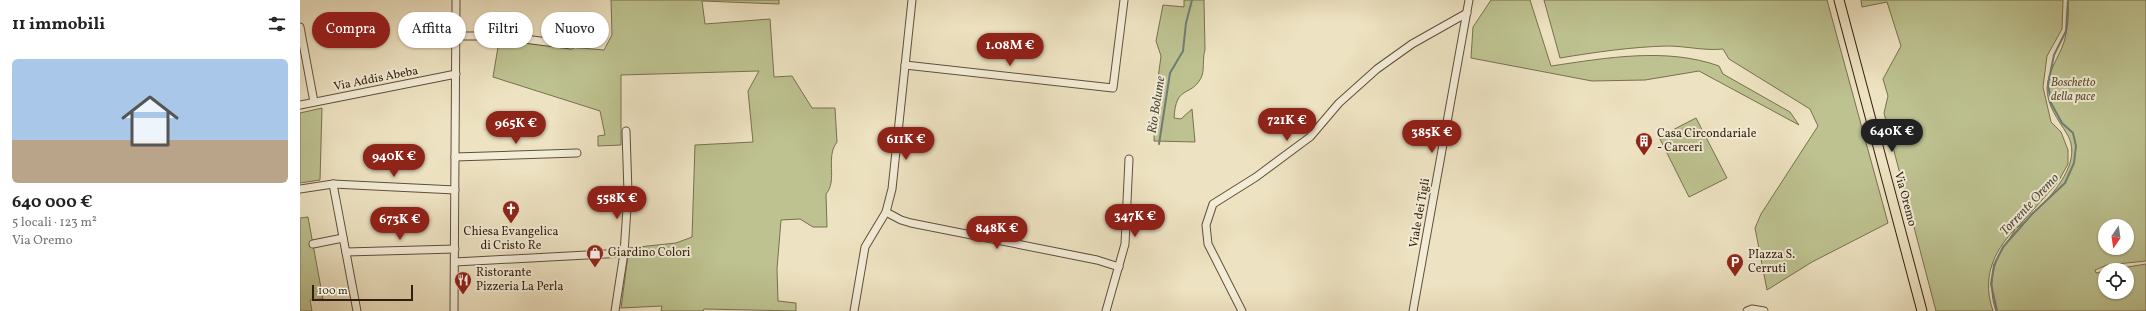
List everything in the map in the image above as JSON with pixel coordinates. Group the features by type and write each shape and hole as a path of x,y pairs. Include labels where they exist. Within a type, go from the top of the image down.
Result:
{"main road":[{"name":"Via Oremo","path":"1839,0 1922,311"}],"street":[{"path":"456,0 456,12"},
{"path":"854,311 864,247 886,212 894,180 912,0"},
{"path":"905,65 1113,88 1124,0"},
{"name":"Viale dei Tigli","path":"1413,311 1469,0"},
{"path":"1242,311 1208,244 1206,225 1213,204 1256,177 1310,137 1339,103 1377,69 1412,44 1467,13"},
{"path":"300,27 314,102"},
{"path":"466,36 501,36 541,41"},
{"path":"454,311 456,48"},
{"name":"Via Addis Abeba","path":"300,105 456,74"},
{"path":"615,311 624,254 628,193 626,131"},
{"path":"455,157 577,153"},
{"path":"1106,311 1125,244 1129,159"},
{"path":"300,189 333,184 455,190"},
{"path":"333,184 357,311"},
{"path":"886,212 901,220 911,223 1097,260 1119,267"},
{"path":"313,244 343,238"},
{"path":"346,252 455,250"},
{"path":"454,262 624,254"},
{"path":"1747,311 1752,309 1764,311"}],"green space":[{"path":"611,0 779,0 779,4 702,1 705,24 770,19 774,77 792,76 812,108 835,108 837,142 832,154 831,182 826,194 827,227 813,227 800,219 781,220 777,269 778,301 796,303 796,311 704,309 703,311 661,311 662,306 621,308 629,248 676,243 692,237 695,145 753,142 748,91 759,71 621,75 621,145 598,146 598,136 605,135 600,111 493,77 498,48 533,48 533,44 541,45 541,48 581,48 604,50 605,48 609,48 609,41 612,35"},
{"path":"1184,0 1204,0 1205,50 1202,75 1197,84 1184,93 1178,100 1175,107 1174,118 1181,119 1192,109 1195,142 1154,141 1155,101 1161,56 1156,41 1163,5 1184,7"},
{"path":"1491,0 1530,0 1551,66 1614,57 1636,56 1678,57 1699,60 1719,66 1723,74 1790,112 1799,125 1699,71 1645,80 1592,81 1471,58 1473,27"},
{"path":"1544,0 1827,0 1888,223 1812,262 1767,290 1755,228 1761,214 1818,126 1810,109 1729,59 1723,49 1667,46 1614,50 1560,58"},
{"name":"Boschetto della pace","path":"1861,0 2063,0 2062,29 2047,56 2043,87 2051,122 2061,132 2068,150 2068,164 2058,182 2017,228 2048,199 2066,173 2071,160 2071,147 2067,134 2051,107 2047,95 2049,76 2064,42 2068,21 2068,0 2146,0 2146,261 2098,263 2098,269 2095,270 2096,273 2098,273 2098,299 2134,299 2134,266 2146,264 2146,311 1996,311 1992,296 1993,272 1998,257 2015,229 2000,247 1991,267 1989,288 1993,311 1936,311 1884,113 1888,96 1883,79 1901,46 1887,2 1862,7"},
{"path":"322,108 320,180 300,183 300,113"},
{"path":"1696,118 1727,178 1689,197 1659,137"},
{"path":"308,217 323,299 310,300 312,311 300,311 300,218"}],"waterway":[{"name":"Rio Bolume","path":"1159,144 1170,73 1183,51 1186,23 1192,0"},
{"name":"Torrente Oremo","path":"1997,311 1991,284 1994,265 2003,247 2032,214 2065,183 2074,163 2076,146 2073,133 2062,123 2051,103 2048,84 2054,55 2066,31 2068,0"}],"place":[{"name":"Casa Circondariale - Carceri","path":"1644,156"},
{"name":"Chiesa Evangelica di Cristo Re","path":"511,224"},
{"name":"Giardino Colori","path":"595,268"},
{"name":"PIazza S. Cerruti","path":"1735,277"},
{"name":"Ristorante Pizzeria La Perla","path":"463,295"}]}
